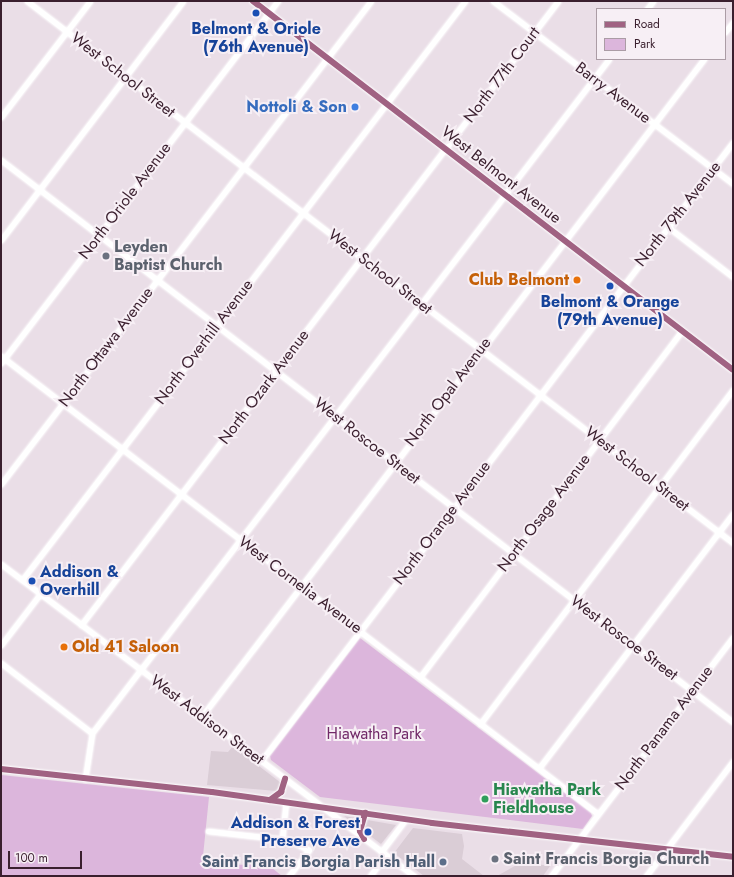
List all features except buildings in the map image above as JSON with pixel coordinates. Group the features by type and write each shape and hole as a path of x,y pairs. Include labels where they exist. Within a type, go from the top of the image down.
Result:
{"main road":[{"name":"West Belmont Avenue","path":"253,1 733,370"},
{"path":"1,769 318,806 405,820 733,857"},
{"path":"270,800 282,792 285,779"},
{"path":"364,838 360,831 365,813"}],"street":[{"name":"West School Street","path":"27,1 733,543"},
{"path":"1,117 90,1"},
{"path":"1,240 183,1"},
{"name":"North Oriole Avenue","path":"2,359 278,1"},
{"name":"North Ottawa Avenue","path":"1,484 371,1"},
{"name":"North Overhill Avenue","path":"22,580 465,1"},
{"name":"Barry Avenue","path":"494,1 733,184"},
{"name":"North 77th Court","path":"446,149 558,1"},
{"path":"726,31 733,22"},
{"path":"84,779 92,733 142,671 608,60"},
{"name":"North Opal Avenue","path":"202,716 480,349 703,60"},
{"name":"North 79th Avenue","path":"623,285 733,142"},
{"name":"North Ozark Avenue","path":"81,625 446,149"},
{"name":"West Roscoe Street","path":"1,160 733,722"},
{"path":"668,227 733,277"},
{"name":"North Orange Avenue","path":"261,761 623,285"},
{"name":"North Osage Avenue","path":"420,677 682,331"},
{"name":"West Cornelia Avenue","path":"2,359 63,403 598,814"},
{"path":"480,724 733,390"},
{"path":"539,768 733,513"},
{"name":"West Addison Street","path":"1,564 285,779 318,806 364,838 414,876"},
{"path":"1,645 40,594"},
{"name":"North Panama Avenue","path":"551,876 733,637"},
{"path":"1,662 92,733"},
{"path":"646,876 733,761"},
{"path":"282,839 286,802"},
{"path":"370,876 405,820"},
{"path":"208,832 282,839 309,850 288,876"}],"shaded area":[{"path":"233,746 281,783 276,791 207,785 211,751 228,752"},
{"path":"344,816 396,825 381,844"},
{"path":"413,828 462,834 464,846 462,859 484,876 424,876 394,853"},
{"path":"522,862 550,866 543,876 497,876"}],"green space":[{"name":"Hiawatha Park","path":"360,638 591,813 592,816 583,829 320,797 271,760 270,756"},
{"path":"1,775 209,797 202,866 267,864 282,876 1,876"}],"place":[{"name":"Belmont & Oriole (76th Avenue)","path":"256,13"},
{"name":"Nottoli & Son","path":"355,107"},
{"name":"Leyden Baptist Church","path":"106,256"},
{"name":"Club Belmont","path":"577,280"},
{"name":"Belmont & Orange (79th Avenue)","path":"610,286"},
{"name":"Addison & Overhill","path":"32,581"},
{"name":"Old 41 Saloon","path":"64,647"},
{"name":"Hiawatha Park Fieldhouse","path":"485,799"},
{"name":"Addison & Forest Preserve Ave","path":"368,832"},
{"name":"Saint Francis Borgia Church","path":"495,859"},
{"name":"Saint Francis Borgia Parish Hall","path":"443,862"}]}
